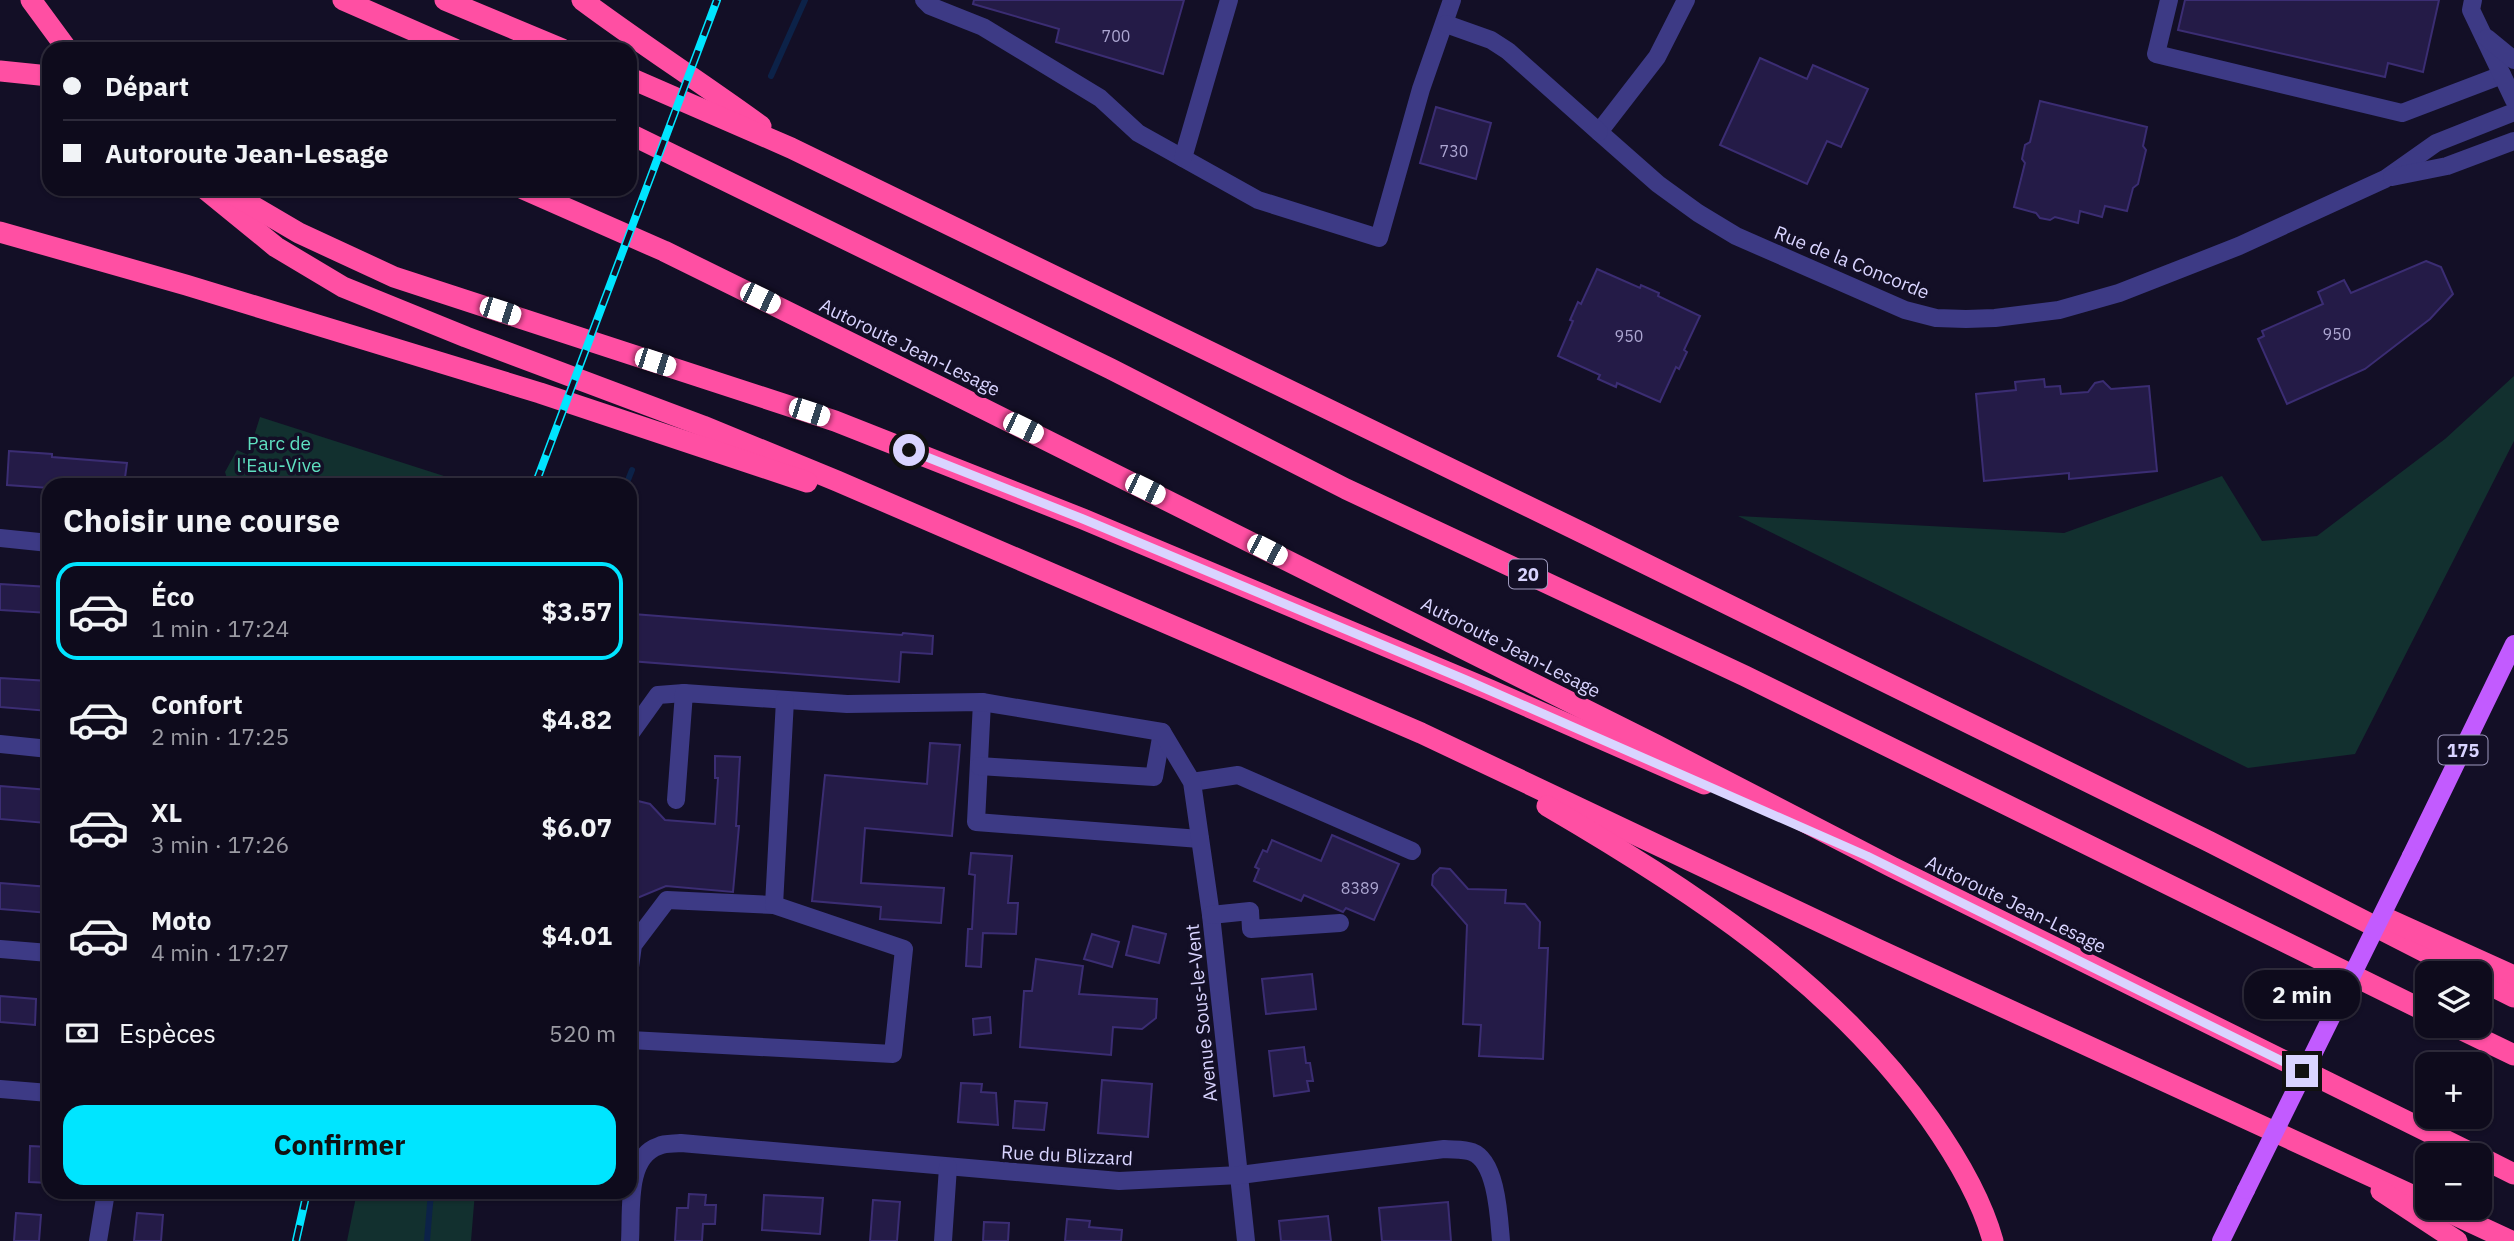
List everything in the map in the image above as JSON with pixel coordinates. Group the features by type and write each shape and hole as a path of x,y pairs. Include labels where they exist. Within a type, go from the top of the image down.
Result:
{"highway":[{"path":"31,0 62,42"},
{"path":"343,0 439,42"},
{"path":"445,0 545,42"},
{"path":"582,0 696,78 791,148"},
{"path":"0,71 42,75"},
{"path":"637,81 791,148 1587,535 2210,842 2443,961"},
{"name":"20","path":"637,137 1111,369 1346,489 1745,677 2415,1006"},
{"path":"214,196 276,247 343,288 703,426 1421,733 1890,954 2415,1196"},
{"path":"236,196 299,233 394,277 835,421 1083,519 1503,695 1892,867"},
{"name":"Autoroute Jean-Lesage","path":"542,196 664,251 950,392 1656,745 1892,867 2450,1143"},
{"path":"0,217 186,285"},
{"path":"0,232 186,285 540,393 963,535"},
{"path":"1421,733 1675,883 1744,932 1807,983 1860,1034 1911,1093 1953,1153 1989,1223 1993,1241"},
{"path":"2210,842 2514,976"},
{"path":"2492,986 2514,998"},
{"path":"2479,1038 2514,1055"},
{"path":"2327,1154 2457,1241"},
{"path":"2492,1163 2514,1174"},
{"path":"2466,1220 2511,1241"}],"main road":[{"name":"175","path":"2221,1241 2514,644"}],"street":[{"path":"924,0 930,6 983,27 1101,98 1138,133 1258,200 1379,239 1421,89 1446,24 1452,0"},
{"path":"1183,158 1229,0"},
{"path":"1599,132 1657,57 1686,0"},
{"path":"2169,0 2156,54 2402,113 2502,75"},
{"path":"2473,0 2471,10 2514,100"},
{"name":"Rue de la Concorde","path":"1446,24 1491,40 1508,51 1658,184 1736,236 1905,310 1936,318 2027,315 2088,303 2239,246 2385,179 2437,143 2514,112"},
{"path":"2482,34 2514,60"},
{"name":"Rue de la Concorde","path":"2385,179 2447,166 2514,141"},
{"path":"0,538 42,542"},
{"path":"676,800 684,693"},
{"path":"637,724 658,695 684,693 847,704 982,702 1162,732 1192,782 1238,775 1412,852"},
{"path":"774,905 785,700"},
{"path":"982,702 976,822 1200,839"},
{"path":"979,766 1154,777 1162,732"},
{"path":"0,744 42,748"},
{"name":"Avenue Sous-le-Vent","path":"1192,782 1211,915 1246,1241"},
{"path":"637,938 667,900 774,905 904,950 893,1054 637,1040"},
{"path":"1211,915 1250,911 1251,929 1339,923"},
{"path":"0,949 42,952"},
{"path":"0,1089 42,1092"},
{"name":"Rue du Blizzard","path":"637,1168 643,1156 658,1146 681,1143 1119,1181 1240,1175 1444,1149 1473,1152 1483,1160 1496,1197 1501,1241"},
{"path":"943,1241 948,1167"},
{"path":"99,1241 105,1199"},
{"name":"Rue du Blizzard","path":"629,1241 632,1199"}],"green space":[{"path":"2514,376 2514,441 2355,754 2248,768 1738,516 2064,533 2222,476 2262,541 2317,536 2445,439"},
{"name":"Parc de l'Eau-Vive","path":"260,417 450,478 227,478 225,472 237,450 248,455"},
{"path":"356,1199 474,1199 471,1241 347,1241"}],"building":[{"path":"974,0 1184,0 1163,74 1056,42 1059,29 973,4"},
{"path":"2185,0 2439,0 2423,72 2388,63 2385,77 2178,30"},
{"path":"1760,58 1807,79 1813,65 1868,89 1841,147 1827,141 1807,184 1720,145"},
{"path":"2040,101 2147,127 2143,146 2146,150 2138,184 2133,188 2127,211 2105,206 2102,217 2080,211 2078,223 2055,217 2050,220 2040,218 2036,213 2014,207 2025,163 2022,159 2025,145 2030,142"},
{"path":"1436,107 1491,123 1476,179 1420,163"},
{"path":"2426,261 2441,267 2453,294 2430,319 2365,369 2287,404 2258,339 2264,336 2262,331 2323,304 2318,292 2344,280 2351,293"},
{"path":"1597,269 1640,288 1641,285 1659,293 1658,296 1700,316 1684,350 1687,352 1679,369 1676,367 1660,402 1617,383 1616,387 1598,379 1600,375 1558,356 1578,302 1581,304"},
{"path":"2044,379 2045,387 2060,386 2061,394 2088,392 2095,383 2103,381 2111,389 2149,386 2157,471 2069,479 2069,473 1984,481 1976,394 2016,390 2015,382"},
{"path":"9,451 127,463 125,478 42,478 42,488 7,485"},
{"path":"0,584 42,587 42,613 0,610"},
{"path":"637,614 933,636 932,654 901,652 899,682 637,662"},
{"path":"0,678 42,681 42,710 0,707"},
{"path":"930,743 960,745 952,836 865,828 861,883 944,888 941,923 880,919 881,907 812,901 825,775 927,784"},
{"path":"715,756 740,757 736,826 739,826 733,892 666,886 637,898 637,801 650,804 665,820 715,824 718,778 715,778"},
{"path":"0,786 42,789 42,823 0,819"},
{"path":"1332,835 1399,864 1374,920 1346,908 1343,912 1304,895 1301,901 1254,881 1259,869 1255,867 1263,850 1267,852 1272,840 1321,861"},
{"path":"971,853 1012,856 1008,903 1018,903 1016,934 983,933 981,967 966,966 968,929 972,929 975,875 969,874"},
{"path":"1440,868 1450,869 1468,889 1506,890 1505,903 1525,904 1540,922 1539,948 1548,948 1543,1059 1479,1056 1481,1025 1463,1024 1467,925 1432,885 1433,875"},
{"path":"0,883 42,886 42,912 0,909"},
{"path":"1133,926 1166,934 1159,963 1126,955"},
{"path":"1092,934 1119,942 1112,967 1084,959"},
{"path":"1036,959 1083,966 1079,994 1157,999 1156,1018 1142,1029 1113,1027 1111,1055 1020,1047 1024,991 1032,991"},
{"path":"1312,974 1316,1009 1266,1014 1262,979"},
{"path":"0,996 36,999 35,1025 0,1022"},
{"path":"990,1017 991,1033 974,1035 973,1019"},
{"path":"1304,1047 1306,1063 1310,1063 1313,1081 1307,1081 1309,1091 1274,1096 1269,1051"},
{"path":"1102,1080 1152,1084 1148,1137 1098,1133"},
{"path":"961,1083 982,1084 981,1092 996,1093 998,1125 958,1122"},
{"path":"1015,1101 1047,1103 1044,1130 1013,1128"},
{"path":"30,1146 42,1147 42,1183 29,1182"},
{"path":"689,1194 706,1195 705,1205 716,1205 715,1224 703,1224 702,1241 675,1241 677,1208 688,1208"},
{"path":"764,1195 823,1198 820,1234 762,1230"},
{"path":"873,1200 900,1202 897,1241 870,1241"},
{"path":"1448,1202 1451,1241 1382,1241 1379,1208"},
{"path":"16,1213 41,1215 39,1241 14,1241"},
{"path":"137,1213 163,1215 161,1241 134,1241"},
{"path":"1328,1216 1331,1241 1281,1241 1279,1221"},
{"path":"1067,1219 1090,1221 1089,1227 1122,1230 1121,1241 1065,1241"},
{"path":"984,1222 1009,1223 1008,1241 983,1241"}],"waterway":[{"path":"771,76 805,0"},
{"path":"629,478 632,470"},
{"path":"427,1241 430,1199"}],"railway":[{"path":"538,478 717,0"},
{"path":"296,1241 305,1199"}],"route":[{"path":"909,450 1083,519 1466,680 1867,856 2302,1071"}]}
